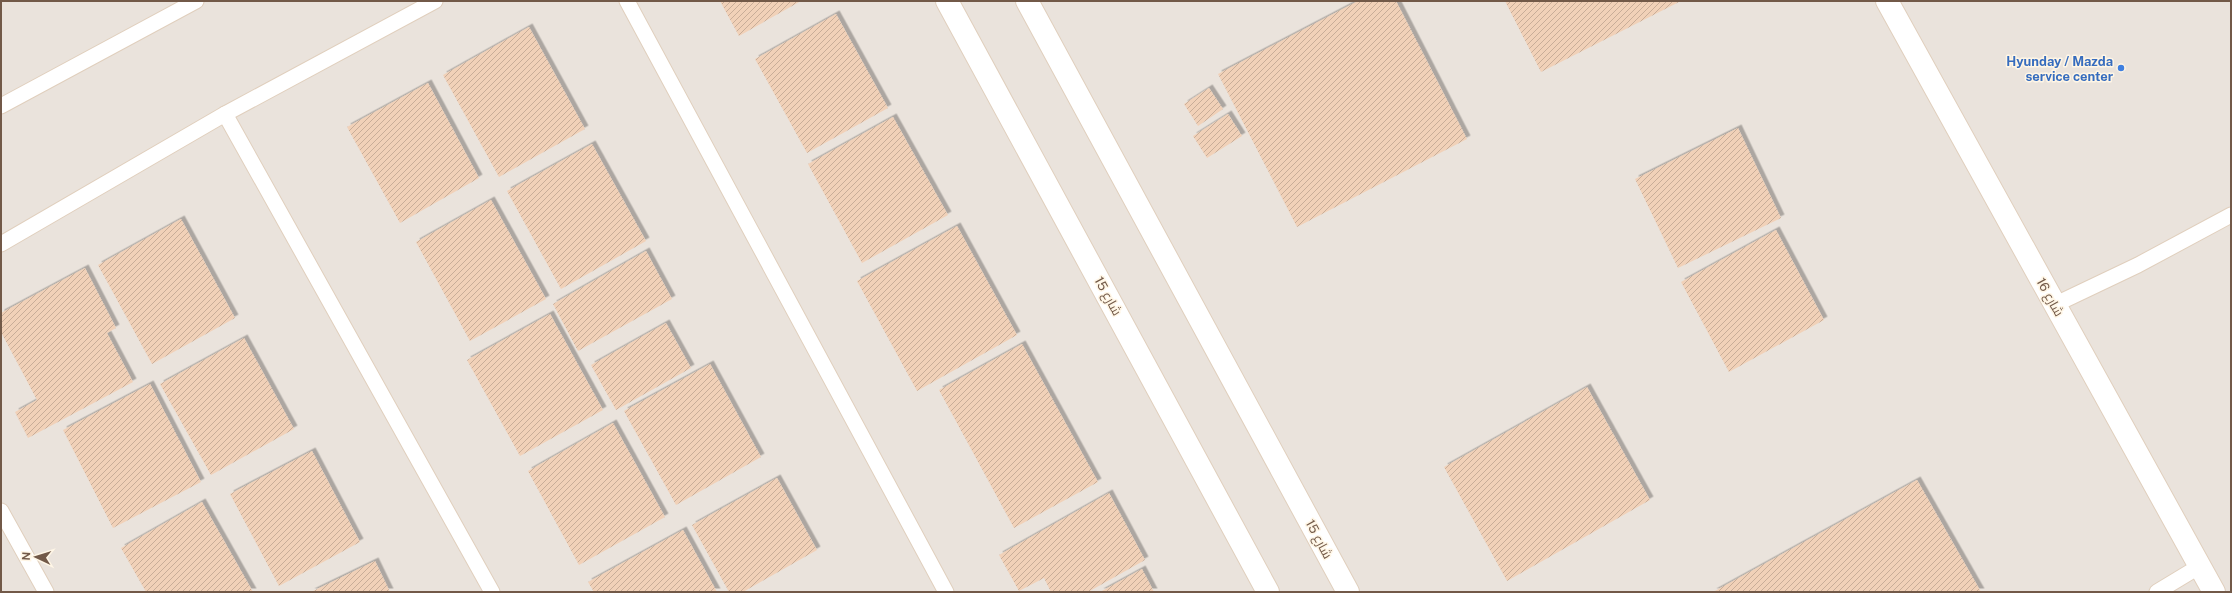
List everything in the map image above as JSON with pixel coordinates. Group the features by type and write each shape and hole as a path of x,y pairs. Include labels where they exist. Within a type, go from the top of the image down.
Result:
{"street":[{"name":"شارع 15","path":"947,1 1268,592"},
{"name":"شارع 15","path":"1027,1 1348,592"},
{"name":"شارع 16","path":"1887,1 2214,592"}],"lane":[{"path":"1,106 196,1"},
{"path":"1,244 225,114 435,1"},
{"path":"627,1 946,592"},
{"path":"225,114 492,592"},
{"path":"2054,305 2138,265 2231,215"},
{"path":"1,511 46,592"},
{"path":"2157,592 2200,566"}],"shaded area":[{"path":"1,1 2231,1 2231,592 1,592"}],"building":[{"path":"720,1 801,1 739,36"},
{"path":"1358,1 1396,1 1467,139 1297,227 1218,74"},
{"path":"1505,1 1681,1 1541,72"},
{"path":"836,14 888,108 807,153 755,59"},
{"path":"529,27 585,129 499,177 443,75"},
{"path":"428,83 479,178 400,223 347,127"},
{"path":"1209,88 1223,109 1198,126 1184,104"},
{"path":"1228,114 1242,136 1207,158 1193,136"},
{"path":"893,117 948,215 862,263 808,164"},
{"path":"1738,128 1781,218 1678,268 1635,179"},
{"path":"592,144 646,241 561,289 507,191"},
{"path":"491,200 546,299 470,341 416,242"},
{"path":"181,219 235,318 152,364 98,265"},
{"path":"957,226 1017,335 917,391 857,281"},
{"path":"1776,230 1824,320 1729,372 1681,282"},
{"path":"646,251 672,299 578,351 553,304"},
{"path":"85,268 116,328 107,333 133,382 28,438 15,412 37,400 1,332 1,313"},
{"path":"550,314 603,410 520,456 467,360"},
{"path":"666,323 691,368 616,410 591,365"},
{"path":"244,338 294,429 211,475 160,384"},
{"path":"1022,344 1098,482 1014,528 939,390"},
{"path":"710,364 761,457 676,505 624,411"},
{"path":"150,384 201,482 113,528 63,430"},
{"path":"1587,387 1650,500 1507,581 1444,467"},
{"path":"613,423 665,517 579,565 528,471"},
{"path":"312,451 360,542 279,586 230,494"},
{"path":"777,478 817,550 743,592 729,592 692,525"},
{"path":"1917,480 1981,592 1713,592"},
{"path":"1109,493 1145,560 1088,592 1051,592 1044,578 1019,591 999,555"},
{"path":"202,502 253,592 146,592 121,548"},
{"path":"683,530 717,592 594,592 588,582"},
{"path":"375,561 390,592 311,592"},
{"path":"1142,569 1154,592 1100,592"}],"place":[{"name":"Hyunday / Mazda service center","path":"2121,68"}]}
